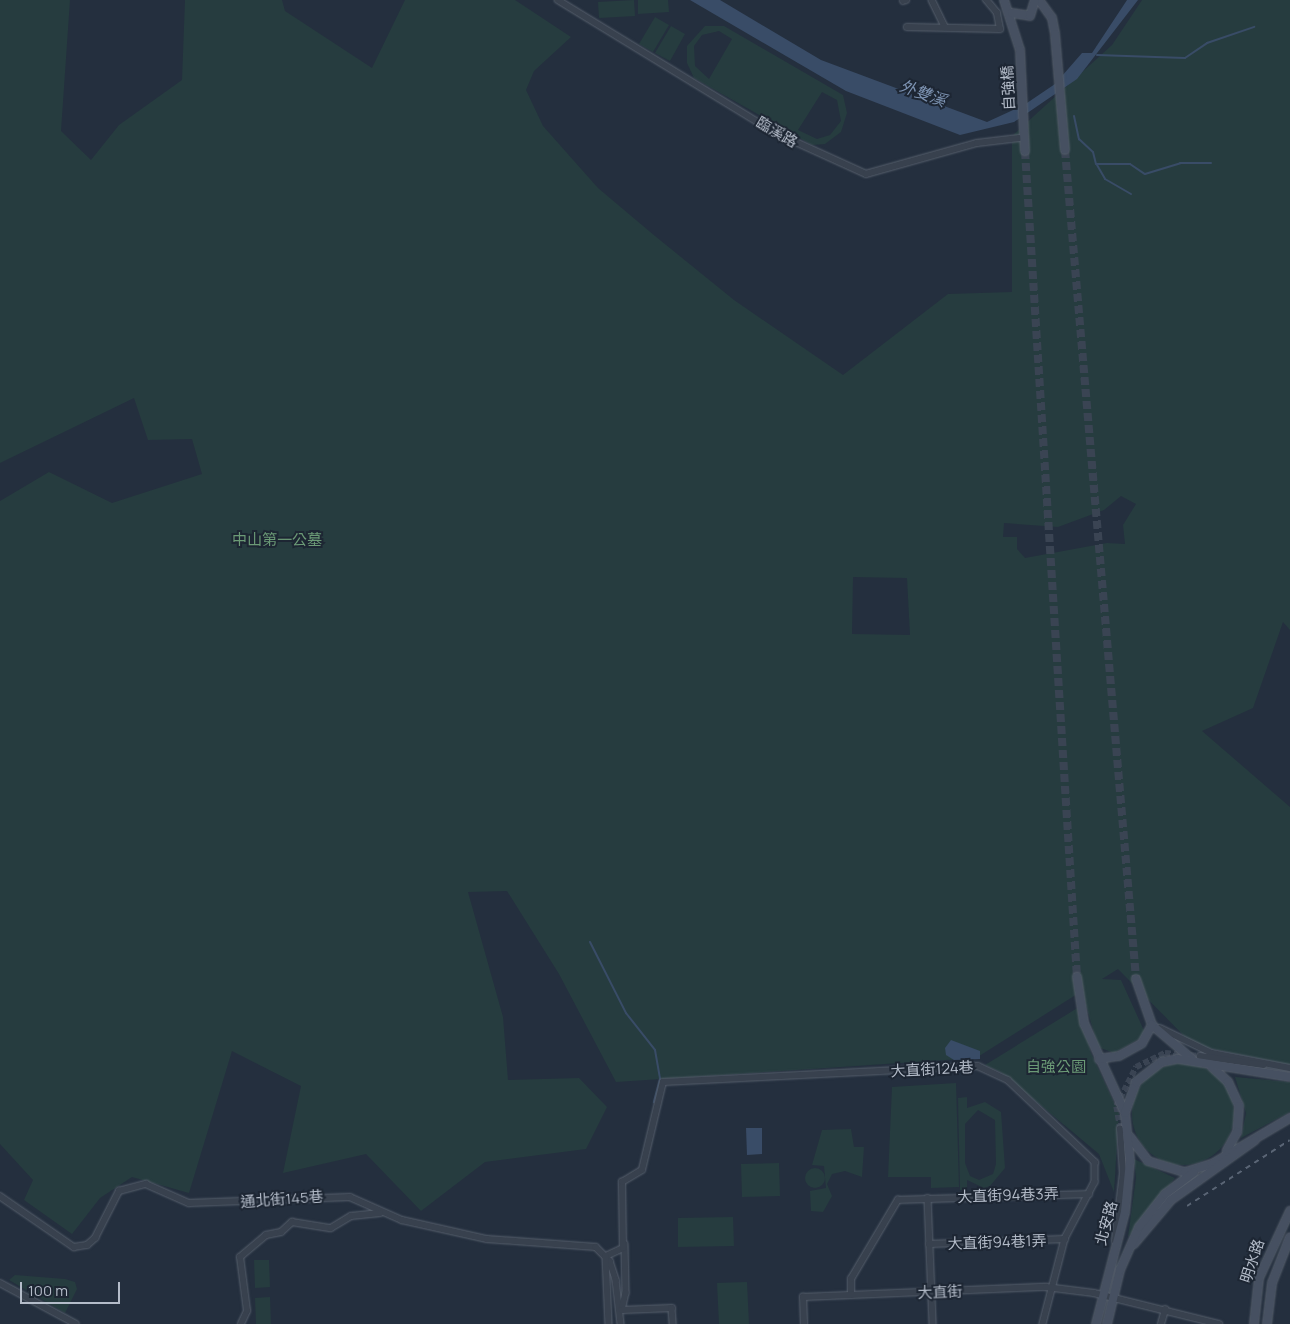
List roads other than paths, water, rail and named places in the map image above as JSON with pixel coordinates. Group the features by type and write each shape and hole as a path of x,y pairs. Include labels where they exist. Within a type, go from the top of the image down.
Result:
{"main road":[{"name":"自強橋","path":"1004,0 1012,13 1020,50 1025,151"},
{"path":"1012,13 1030,16 1037,0 1052,18 1065,150"},
{"path":"1077,977 1084,1023 1125,1113"},
{"path":"1136,979 1152,1025 1197,1058"},
{"path":"1099,1059 1119,1056 1142,1043 1152,1025"},
{"name":"北安路","path":"1096,1324 1129,1181 1123,1129 1125,1113 1132,1089 1148,1070 1162,1062 1197,1058 1228,1082 1238,1106 1237,1132 1223,1155"},
{"name":"北安路","path":"1208,1065 1290,1077"},
{"name":"北安路","path":"1107,1324 1113,1297 1128,1250 1139,1227 1165,1194 1198,1169 1290,1118"},
{"name":"北安路","path":"1123,1129 1148,1161 1172,1171 1198,1169"},
{"path":"1128,1250 1171,1200 1258,1137"},
{"name":"明水路","path":"1254,1324 1259,1278 1290,1211"},
{"name":"明水路","path":"1267,1324 1272,1283 1290,1237"}],"street":[{"name":"臨溪路","path":"558,0 774,132 866,174 977,143 1019,138"},
{"path":"932,0 945,27"},
{"path":"907,27 1000,29 996,13 986,0"},
{"path":"1152,1025 1196,1048 1266,1065"},
{"path":"1197,1058 1290,1068"},
{"name":"大直街124巷","path":"625,1243 622,1182 642,1170 660,1085 718,1076 730,1080 987,1068 1008,1080 1091,1153 1097,1173 1089,1194 1066,1239 1043,1324"},
{"name":"通北街145巷","path":"0,1196 74,1247 87,1245 95,1238 119,1191 132,1185 146,1184 181,1201 208,1205 350,1197 382,1213 487,1239 596,1247 606,1256"},
{"name":"大直街94巷3弄","path":"850,1295 852,1279 898,1200 1089,1194"},
{"path":"928,1198 933,1324"},
{"path":"241,1324 247,1311 240,1256 266,1235 281,1232 292,1222 331,1228 351,1216 382,1213"},
{"name":"大直街94巷1弄","path":"930,1244 1066,1239"},
{"path":"606,1256 623,1248 625,1243"},
{"path":"621,1324 626,1293 625,1243"},
{"path":"606,1256 622,1310"},
{"path":"606,1256 609,1324"},
{"path":"0,1283 76,1324"},
{"name":"大直街","path":"804,1324 803,1298 1052,1287 1102,1294 1219,1324"},
{"path":"622,1310 672,1308 673,1324"},
{"path":"1161,1324 1165,1310"}],"water":[{"name":"外雙溪","path":"690,0 720,0 821,60 987,122 1024,105 1055,84 1082,53 1092,53 1127,0 1138,0 1077,79 1014,122 960,135 846,91"},
{"path":"951,1040 980,1051 980,1059 954,1060 946,1055 945,1048"},
{"path":"746,1128 762,1128 762,1154 747,1155"}],"waterway":[{"path":"1097,55 1185,58 1207,43 1254,27"},
{"path":"1074,116 1079,139 1093,152 1096,164 1130,164 1145,174 1180,163 1211,163"},
{"path":"1097,165 1105,179 1131,194"},
{"path":"590,942 626,1013 655,1050 660,1079 654,1102"}],"tunnel":[{"path":"1065,150 1136,979"},
{"path":"1025,151 1077,977"},
{"path":"1120,1129 1116,1106 1136,1067 1165,1053 1200,1056"}],"railway":[{"path":"1187,1206 1290,1140"}],"park label":[{"name":"中山第一公墓","path":"277,540"},
{"name":"自強公園","path":"1056,1067"}]}
